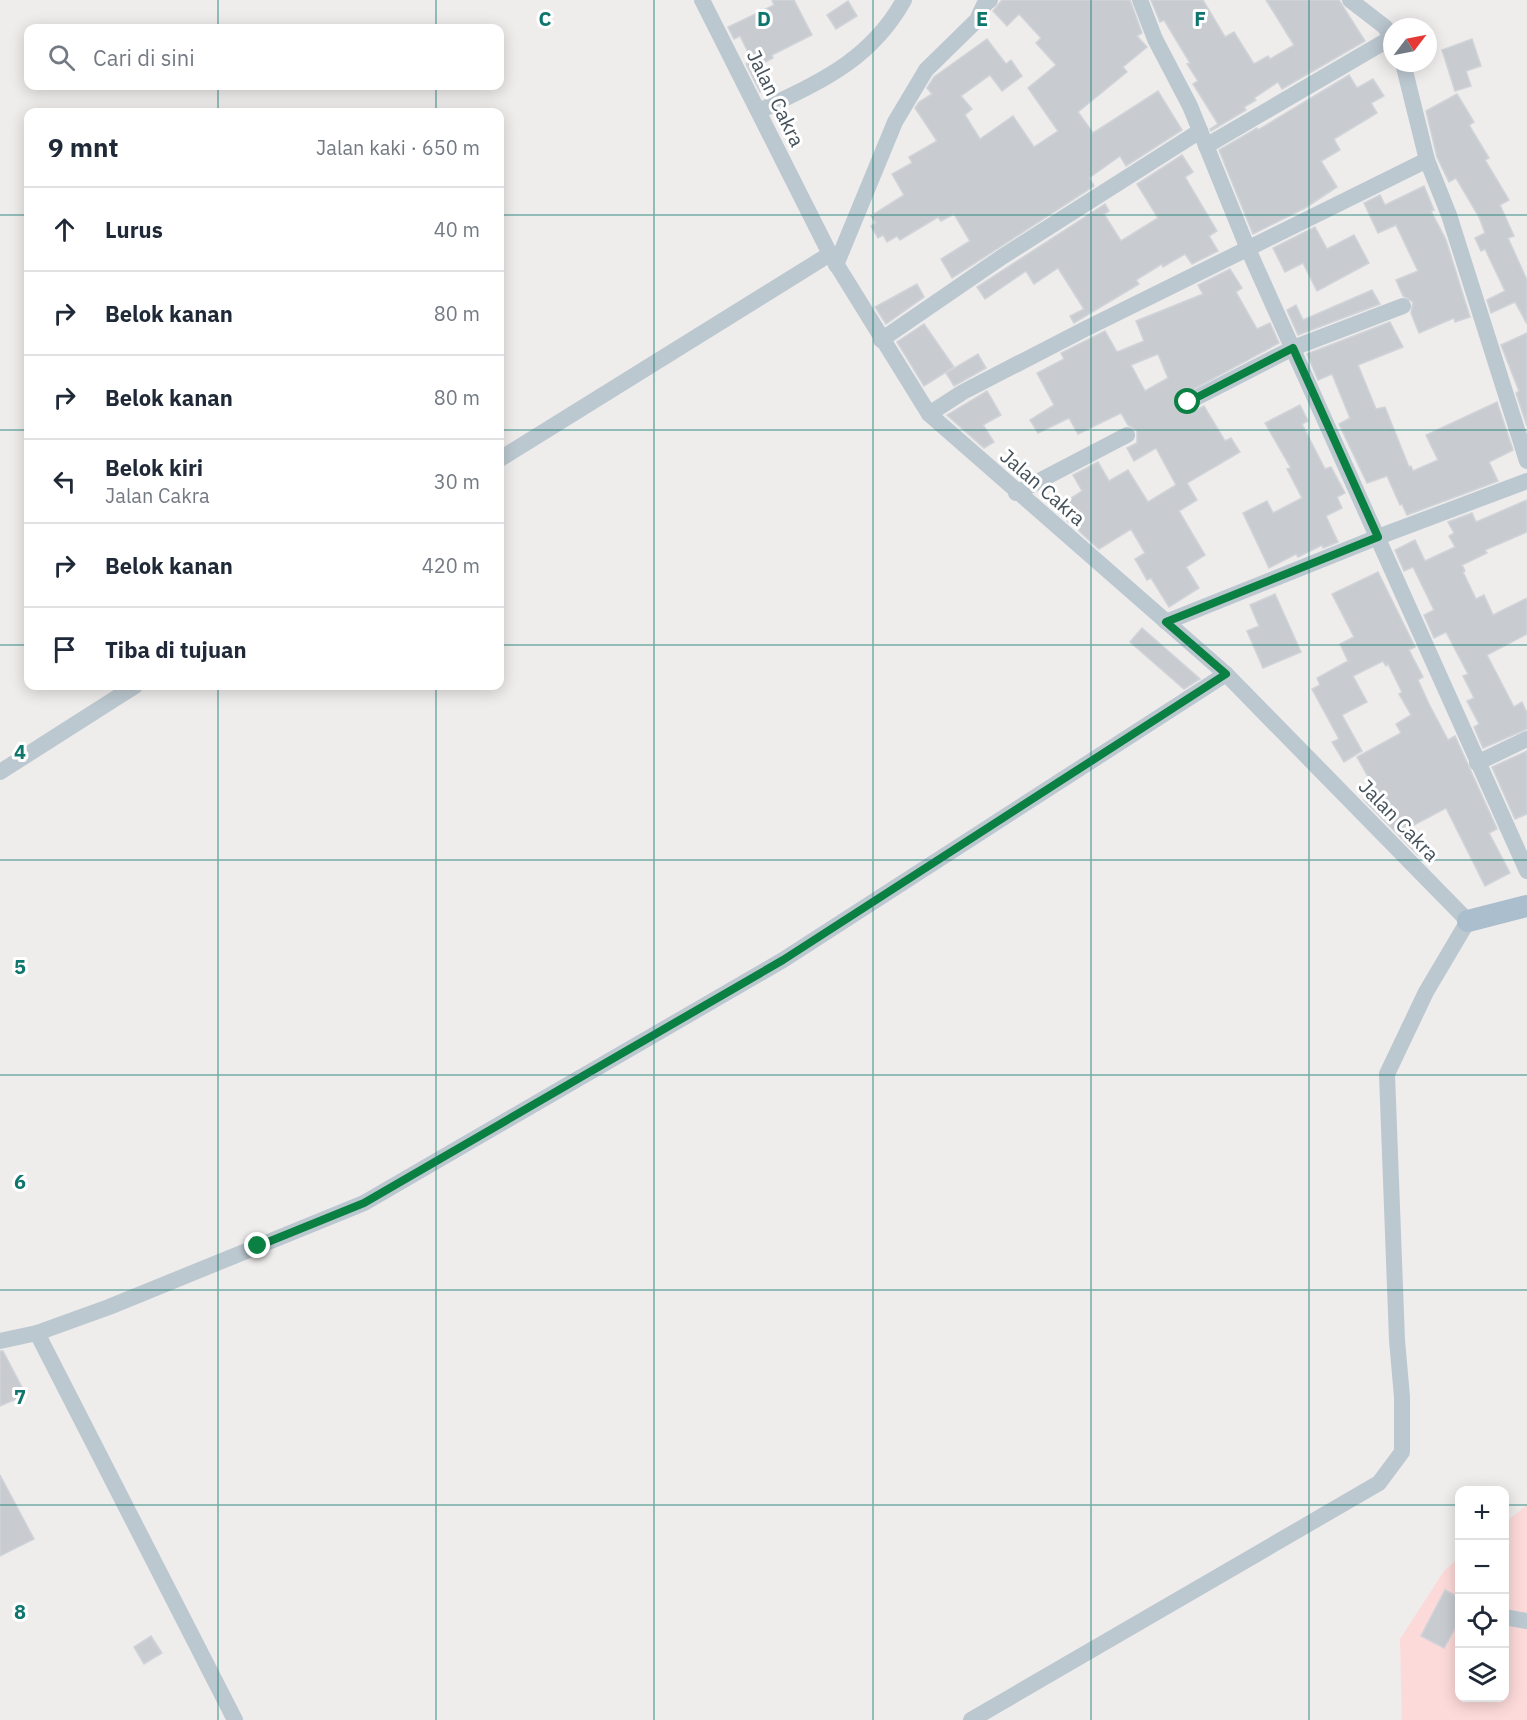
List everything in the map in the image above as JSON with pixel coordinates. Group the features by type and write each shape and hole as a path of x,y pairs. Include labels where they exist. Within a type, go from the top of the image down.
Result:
{"main road":[{"path":"1468,921 1527,906"}],"street":[{"name":"Jalan Cakra","path":"702,0 833,260 929,414 1016,493 1226,674 1468,921"},
{"path":"759,111 836,73 861,54 885,29 904,0"},
{"path":"976,0 977,20"},
{"path":"504,457 833,260 895,122 926,70 977,20 984,5 990,0"},
{"path":"1140,0 1155,39 1190,106 1248,249 1527,871"},
{"path":"1350,0 1383,25"},
{"path":"882,340 1002,256 1203,138 1383,44"},
{"path":"1405,72 1427,160 1449,215 1527,461"},
{"path":"929,414 963,392 1427,160"},
{"path":"1188,402 1293,348 1404,306"},
{"path":"1016,493 1127,435"},
{"path":"1166,622 1378,537 1527,481"},
{"path":"0,1341 37,1333 108,1307 364,1203 783,960 1226,674"},
{"path":"0,772 129,690"},
{"path":"1477,763 1527,739"},
{"path":"970,1720 1379,1483 1402,1452 1402,1397 1397,1340 1387,1074 1426,992 1468,921"},
{"path":"37,1333 230,1718"},
{"path":"1509,1618 1527,1621"}],"shaded area":[{"path":"1527,1505 1527,1720 1402,1720 1400,1639 1444,1571 1455,1561 1455,1702 1509,1702 1509,1520"}],"building":[{"path":"772,0 794,0 812,35 772,55 773,58 756,67 767,89 760,92 746,64 752,60 740,36 734,39 728,27 774,5"},
{"path":"1002,0 1130,0 1142,33 1137,36 1147,47 1123,67 1127,72 1078,112 1093,133 1158,91 1182,130 1126,166 1120,156 1089,178 1094,186 952,278 941,259 970,241 954,214 941,221 938,217 900,240 897,236 887,242 883,235 878,238 871,226 876,223 871,216 904,195 892,174 912,163 909,157 937,141 915,108 919,102 932,94 927,88 934,77 987,39 1006,64 1011,60 1022,76 1002,91 990,75 961,96 972,109 965,115 980,139 1013,116 1034,147 1058,131 1028,88 1056,65 1036,43 1041,38 1019,14 1007,26 993,11"},
{"path":"1151,0 1203,0 1225,37 1234,32 1254,64 1268,56 1270,59 1294,45 1266,0 1339,0 1365,41 1282,89 1278,82 1254,98 1256,100 1244,107 1246,110 1211,131 1210,129 1218,124 1193,84 1198,81 1187,64 1190,63 1164,20 1160,22"},
{"path":"848,1 857,16 836,29 827,15"},
{"path":"1472,39 1481,66 1466,71 1471,86 1455,91 1442,50"},
{"path":"1349,75 1357,88 1373,79 1384,96 1371,103 1377,113 1334,139 1340,150 1321,161 1337,187 1305,208 1253,234 1219,150 1257,128 1258,130"},
{"path":"1457,94 1474,122 1469,125 1489,158 1485,160 1509,200 1500,205 1514,236 1508,238 1527,280 1527,324 1515,302 1491,313 1487,300 1505,291 1485,249 1481,251 1475,238 1485,233 1479,217 1456,178 1449,182 1437,157 1426,111"},
{"path":"1182,155 1193,172 1185,177 1217,231 1209,236 1218,251 1192,264 1185,254 1163,267 1162,264 1136,280 1139,284 1074,323 1070,316 1084,309 1058,268 1034,284 1026,271 985,299 977,287 1105,204 1109,211 1104,214 1121,241 1158,218 1137,184"},
{"path":"1424,186 1434,210 1431,211 1446,240 1470,317 1455,322 1454,318 1419,333 1411,313 1413,302 1403,296 1396,280 1418,271 1396,225 1378,233 1364,203 1380,195 1385,205"},
{"path":"1315,227 1327,249 1354,235 1369,263 1317,291 1303,263 1285,272 1273,248"},
{"path":"1230,269 1242,288 1236,292 1257,329 1270,323 1279,343 1179,397 1178,406 1183,411 1192,412 1204,406 1225,441 1231,438 1240,452 1187,483 1197,500 1179,511 1205,555 1186,567 1199,588 1169,607 1151,578 1147,580 1135,559 1145,553 1131,529 1099,549 1080,532 1074,522 1071,524 1054,509 1082,491 1073,475 1098,462 1109,481 1128,470 1148,502 1176,485 1156,448 1134,461 1127,448 1137,443 1137,431 1128,425 1121,413 1078,434 1069,418 1038,433 1030,420 1054,405 1037,373 1064,359 1061,353 1105,331 1117,352 1144,341 1136,321 1203,294 1198,285","holes":["1158,354 1168,378 1145,391 1131,365"]},
{"path":"917,284 924,297 886,324 875,307"},
{"path":"1372,290 1380,304 1298,335 1287,310 1296,305 1303,320"},
{"path":"1390,322 1403,347 1358,365 1376,409 1385,407 1409,467 1411,466 1413,471 1438,460 1426,435 1497,402 1513,450 1489,462 1498,481 1407,515 1387,476 1367,483 1339,424 1350,418 1332,374 1318,380 1307,354"},
{"path":"924,324 954,367 924,386 897,342"},
{"path":"1527,333 1527,426 1516,393 1519,391 1501,345"},
{"path":"978,354 986,368 954,386 946,373"},
{"path":"987,391 1001,415 983,425 994,442 984,448 947,415"},
{"path":"1300,405 1308,421 1302,424 1305,430 1325,469 1331,467 1345,493 1337,497 1342,508 1326,516 1338,542 1323,548 1322,545 1298,557 1296,554 1269,568 1243,513 1267,501 1273,513 1302,498 1287,469 1291,468 1265,423"},
{"path":"1527,500 1527,532 1485,550 1487,553 1462,565 1476,599 1484,595 1493,615 1527,598 1527,634 1487,655 1514,707 1522,702 1527,713 1527,729 1483,748 1474,727 1479,724 1467,701 1474,698 1463,676 1468,674 1446,632 1434,638 1424,615 1434,610 1413,567 1404,571 1395,550 1415,540 1425,561 1455,547 1449,536 1454,533 1448,522 1472,513 1476,522"},
{"path":"1378,572 1415,647 1409,650 1423,677 1418,680 1429,704 1448,740 1455,736 1497,829 1489,833 1510,873 1485,886 1446,808 1410,827 1425,851 1418,855 1364,800 1377,793 1357,757 1401,733 1396,724 1411,715 1399,694 1402,692 1388,664 1386,666 1383,661 1353,676 1367,702 1342,715 1362,751 1344,762 1332,742 1339,739 1312,689 1320,685 1317,678 1348,661 1340,644 1354,637 1332,594"},
{"path":"1275,594 1301,652 1263,668 1247,631 1259,626 1250,605"},
{"path":"1142,628 1200,679 1184,689 1130,642"},
{"path":"1527,751 1527,814 1515,819 1492,767"},
{"path":"0,1351 3,1351 26,1395 0,1406"},
{"path":"0,1475 34,1539 0,1556"},
{"path":"1445,1590 1455,1595 1455,1628 1444,1648 1421,1636"},
{"path":"151,1636 162,1653 144,1664 134,1647"}],"route":[{"path":"258,1246 364,1203 783,960 1226,674 1166,622 1378,537 1293,348 1188,402"}]}
